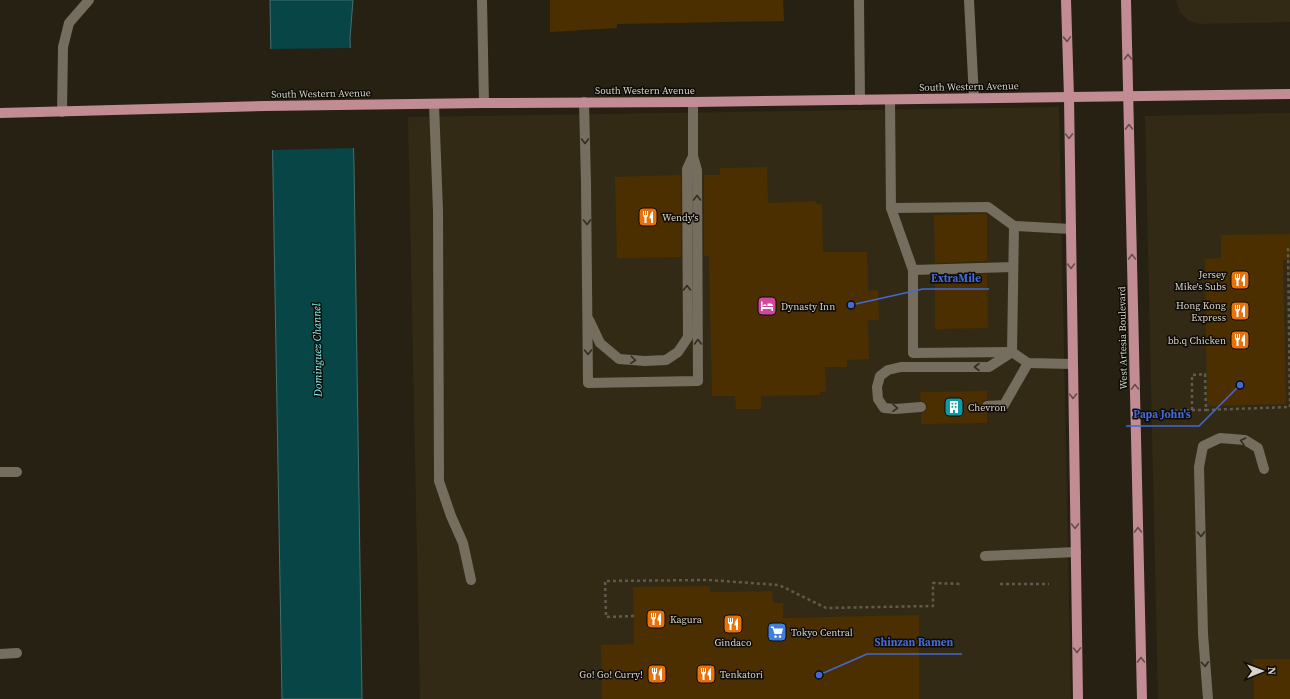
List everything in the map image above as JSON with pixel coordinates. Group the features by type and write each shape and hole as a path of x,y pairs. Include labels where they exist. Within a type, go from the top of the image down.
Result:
{"main road":[{"path":"1066,0 1069,97 1078,699"},
{"name":"West Artesia Boulevard","path":"1126,0 1142,699"},
{"name":"South Western Avenue","path":"0,113 265,106 890,100 1290,94"}],"lane":[{"path":"62,112 63,47 68,22 90,0"},
{"path":"482,0 484,103"},
{"path":"859,0 860,100"},
{"path":"969,0 974,98"},
{"path":"890,100 891,208 913,270 913,353 1012,352 1028,363 1072,364"},
{"path":"584,102 588,383 698,381 697,170 693,156 692,102"},
{"path":"434,104 438,219 438,481 463,543 471,580"},
{"path":"588,318 600,343 619,359 645,362 666,360 678,352 688,337 687,169 693,156"},
{"path":"891,208 988,207 1014,226 1071,229"},
{"path":"1012,352 1014,226"},
{"path":"913,270 1013,267"},
{"path":"921,407 895,409 884,408 878,399 877,387 880,376 888,370 901,367 989,368 1012,352"},
{"path":"987,406 1004,406 1028,363"},
{"path":"1208,699 1203,634 1199,467 1203,446 1220,438 1244,440 1258,448 1264,469"},
{"path":"0,472 17,472"},
{"path":"985,556 1076,552"},
{"path":"0,654 17,653"}],"path":[{"path":"1174,410 1290,407 1288,249 1290,249"},
{"path":"1192,410 1192,375 1205,374 1206,410"},
{"path":"634,616 606,617 605,581 709,580 779,585 826,608 933,606 933,583 961,584"},
{"path":"1000,584 1049,584"}],"shaded area":[{"path":"1176,0 1290,0 1290,22 1198,24 1188,20 1180,12"},
{"path":"1059,107 1071,699 420,699 408,117"},
{"path":"1290,113 1290,699 1158,699 1145,116"}],"water":[{"name":"Dominguez Channel","path":"270,0 353,0 350,38 354,166 362,699 282,699"}],"pier":[{"path":"352,48 355,148 271,150 269,49"}],"building":[{"path":"550,0 783,0 784,21 617,24 617,28 550,32"},
{"name":"Dynasty Inn","path":"767,167 768,203 816,201 816,204 822,204 823,252 867,252 868,291 878,290 879,320 868,320 869,359 847,360 847,367 825,367 826,391 820,392 820,395 761,396 761,409 736,409 735,396 712,396 709,256 704,256 704,175 720,175 720,168"},
{"name":"Wendy's","path":"681,175 681,257 617,258 615,177"},
{"path":"987,214 987,261 935,263 934,215"},
{"path":"1290,234 1290,260 1283,260 1286,404 1207,406 1205,259 1221,258 1221,235"},
{"path":"987,274 988,328 935,329 935,276"},
{"name":"Chevron","path":"987,391 987,399 983,401 981,406 982,410 987,412 987,423 921,424 921,414 925,412 927,407 926,403 921,401 920,392"},
{"name":"Tokyo Central","path":"710,586 710,592 772,591 773,603 783,603 783,618 919,615 919,699 602,699 601,645 634,644 633,587"},
{"path":"1253,659 1290,659 1290,699 1254,699"}],"place":[{"name":"Wendy's","path":"648,217"},
{"name":"Jersey Mike's Subs","path":"1240,280"},
{"name":"ExtraMile","path":"851,305"},
{"name":"Dynasty Inn","path":"767,306"},
{"name":"Hong Kong Express","path":"1240,311"},
{"name":"bb.q Chicken","path":"1240,340"},
{"name":"Papa John's","path":"1240,385"},
{"name":"Chevron","path":"954,407"},
{"name":"Kagura","path":"656,619"},
{"name":"Gindaco","path":"733,624"},
{"name":"Tokyo Central","path":"777,632"},
{"name":"Go! Go! Curry!","path":"657,674"},
{"name":"Tenkatori","path":"706,674"},
{"name":"Shinzan Ramen","path":"819,675"}]}
